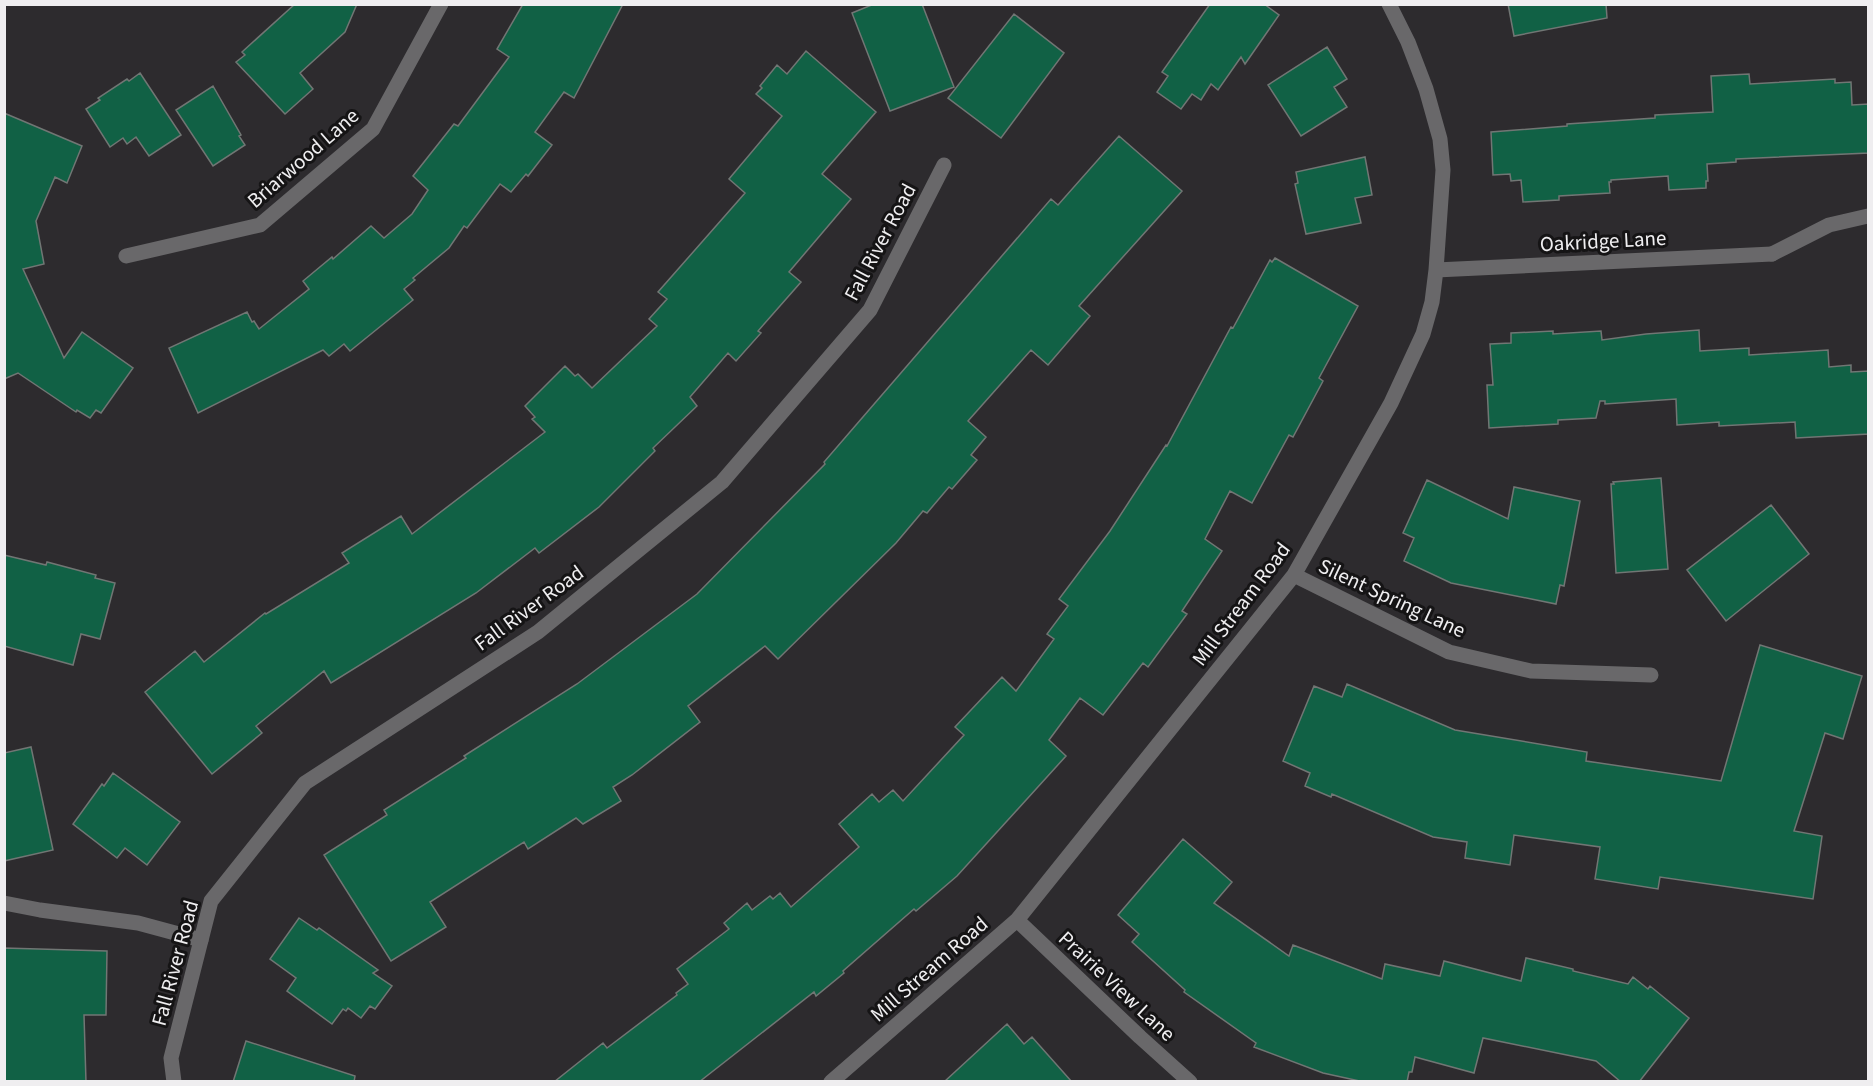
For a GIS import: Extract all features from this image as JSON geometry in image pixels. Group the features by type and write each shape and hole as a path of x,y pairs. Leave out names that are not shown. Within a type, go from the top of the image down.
{"street":[{"name":"Briarwood Lane","path":"126,256 260,225 373,129 441,4"},
{"name":"Mill Stream Road","path":"831,1082 1017,920 1294,575 1391,403 1423,334 1432,302 1443,170 1440,139 1426,89 1412,51 1389,4"},
{"name":"Fall River Road","path":"174,1082 171,1058 211,902 305,783 538,632 722,482 870,310 944,165"},
{"name":"Oakridge Lane","path":"1436,270 1772,254 1829,225 1869,216"},
{"name":"Silent Spring Lane","path":"1294,575 1449,652 1531,671 1651,675"},
{"path":"4,903 138,923 201,940"},
{"name":"Prairie View Lane","path":"1017,920 1190,1082"}],"building":[{"path":"295,4 357,4 345,32 300,73 313,89 285,114 236,62 245,55 242,52"},
{"path":"523,4 623,4 574,98 564,92 535,132 552,145 528,176 526,174 511,192 500,184 467,228 464,226 449,248 413,278 415,280 404,289 413,300 350,351 344,344 329,356 323,350 198,413 169,348 247,312 259,329 309,289 303,281 371,226 384,238 412,214 428,190 413,176 454,124 458,126 509,57 497,49"},
{"path":"874,4 922,4 954,87 890,111 852,13"},
{"path":"1210,4 1264,4 1279,15 1245,64 1241,57 1218,90 1211,84 1201,100 1192,94 1181,109 1157,92 1168,76 1162,72"},
{"path":"1508,4 1606,4 1607,18 1514,36"},
{"path":"1014,14 1064,53 1001,138 948,98"},
{"path":"1327,47 1347,79 1334,87 1347,107 1301,136 1268,85"},
{"path":"806,51 876,112 822,174 851,199 789,272 801,282 758,331 761,333 736,361 728,353 690,397 697,406 653,448 655,451 599,507 539,553 535,548 476,593 331,683 324,671 256,726 262,733 212,774 145,692 195,651 204,662 265,613 349,563 342,553 401,516 412,534 545,432 532,419 535,417 525,406 565,366 575,376 578,374 592,388 657,326 649,319 667,299 658,292 745,193 729,179 782,116 756,94 762,88 760,86 777,65 787,74"},
{"path":"140,73 181,135 149,156 136,137 127,144 123,138 110,147 86,109 100,100 98,98"},
{"path":"1749,74 1750,84 1835,79 1835,83 1851,82 1852,105 1869,104 1869,153 1736,159 1736,162 1707,164 1706,188 1669,190 1668,176 1611,180 1609,182 1610,193 1559,196 1559,200 1523,202 1521,180 1511,181 1510,174 1493,175 1491,132 1655,118 1655,115 1713,112 1711,76"},
{"path":"213,86 245,145 213,166 176,110"},
{"path":"4,113 82,146 67,183 55,177 36,221 44,264 23,269 64,358 82,332 133,368 101,413 96,410 90,418 77,410 76,412 18,373 4,379"},
{"path":"1119,136 1182,191 1079,306 1090,316 1048,365 1031,350 968,421 986,437 971,455 977,460 952,489 949,487 927,513 923,511 896,543 778,659 765,646 688,706 700,722 613,787 621,801 583,824 576,818 528,849 524,842 430,902 446,927 391,961 324,855 387,815 384,810 577,684 697,594 825,464 824,462 1051,199 1058,205"},
{"path":"1365,157 1372,195 1355,198 1361,223 1306,234 1295,184 1298,183 1296,172"},
{"path":"1275,258 1358,306 1319,378 1323,381 1293,437 1289,435 1252,503 1230,491 1205,539 1222,551 1182,611 1187,614 1148,667 1143,663 1103,715 1080,698 1049,740 1066,756 957,876 916,911 914,909 816,996 814,992 699,1082 554,1082 603,1043 607,1048 677,995 676,993 688,984 677,969 729,929 724,923 747,903 752,910 770,896 773,899 780,893 791,907 859,847 839,824 872,794 879,802 893,790 903,801 964,735 955,727 1002,677 1016,691 1054,639 1047,634 1068,606 1059,599 1110,531 1167,446 1231,327 1233,328 1270,260 1272,262"},
{"path":"1699,330 1700,351 1749,348 1749,355 1828,350 1829,367 1851,365 1851,372 1869,371 1869,434 1796,438 1795,422 1719,426 1719,422 1677,425 1676,399 1605,404 1605,401 1600,401 1596,418 1558,420 1558,424 1489,428 1487,385 1493,385 1490,344 1511,343 1511,333 1553,331 1553,334 1601,331 1602,340"},
{"path":"1661,478 1668,569 1616,573 1611,484"},
{"path":"1427,480 1508,519 1514,487 1580,501 1564,586 1560,585 1556,604 1451,583 1404,561 1414,538 1403,533"},
{"path":"1771,505 1809,554 1726,621 1687,570"},
{"path":"4,555 46,565 47,562 96,575 95,578 115,583 100,639 81,634 73,665 4,646"},
{"path":"1760,645 1862,676 1843,739 1825,733 1794,831 1822,836 1813,899 1660,877 1658,889 1595,879 1600,847 1514,835 1510,865 1465,858 1467,842 1433,837 1332,794 1331,797 1305,786 1310,773 1283,761 1314,686 1342,697 1347,684 1455,730 1587,752 1586,761 1721,781"},
{"path":"31,747 53,850 4,861 4,753"},
{"path":"113,773 180,822 147,865 125,848 117,858 73,824 102,784 104,786"},
{"path":"1183,839 1232,882 1214,903 1289,956 1293,945 1382,979 1385,964 1440,976 1444,961 1521,981 1526,958 1628,984 1633,977 1648,989 1650,986 1689,1018 1639,1082 1621,1082 1596,1061 1483,1038 1474,1073 1415,1057 1407,1082 1364,1082 1323,1073 1254,1047 1256,1043 1184,992 1185,990 1132,942 1139,934 1118,915"},
{"path":"299,918 317,930 319,928 378,970 373,973 392,986 375,1009 370,1006 361,1018 348,1008 346,1011 343,1009 332,1024 287,991 296,978 270,959"},
{"path":"4,948 107,951 106,1015 84,1015 86,1082 4,1082"},
{"path":"1007,1024 1024,1044 1032,1037 1072,1082 944,1082"},
{"path":"246,1041 355,1076 354,1082 233,1082"}]}
